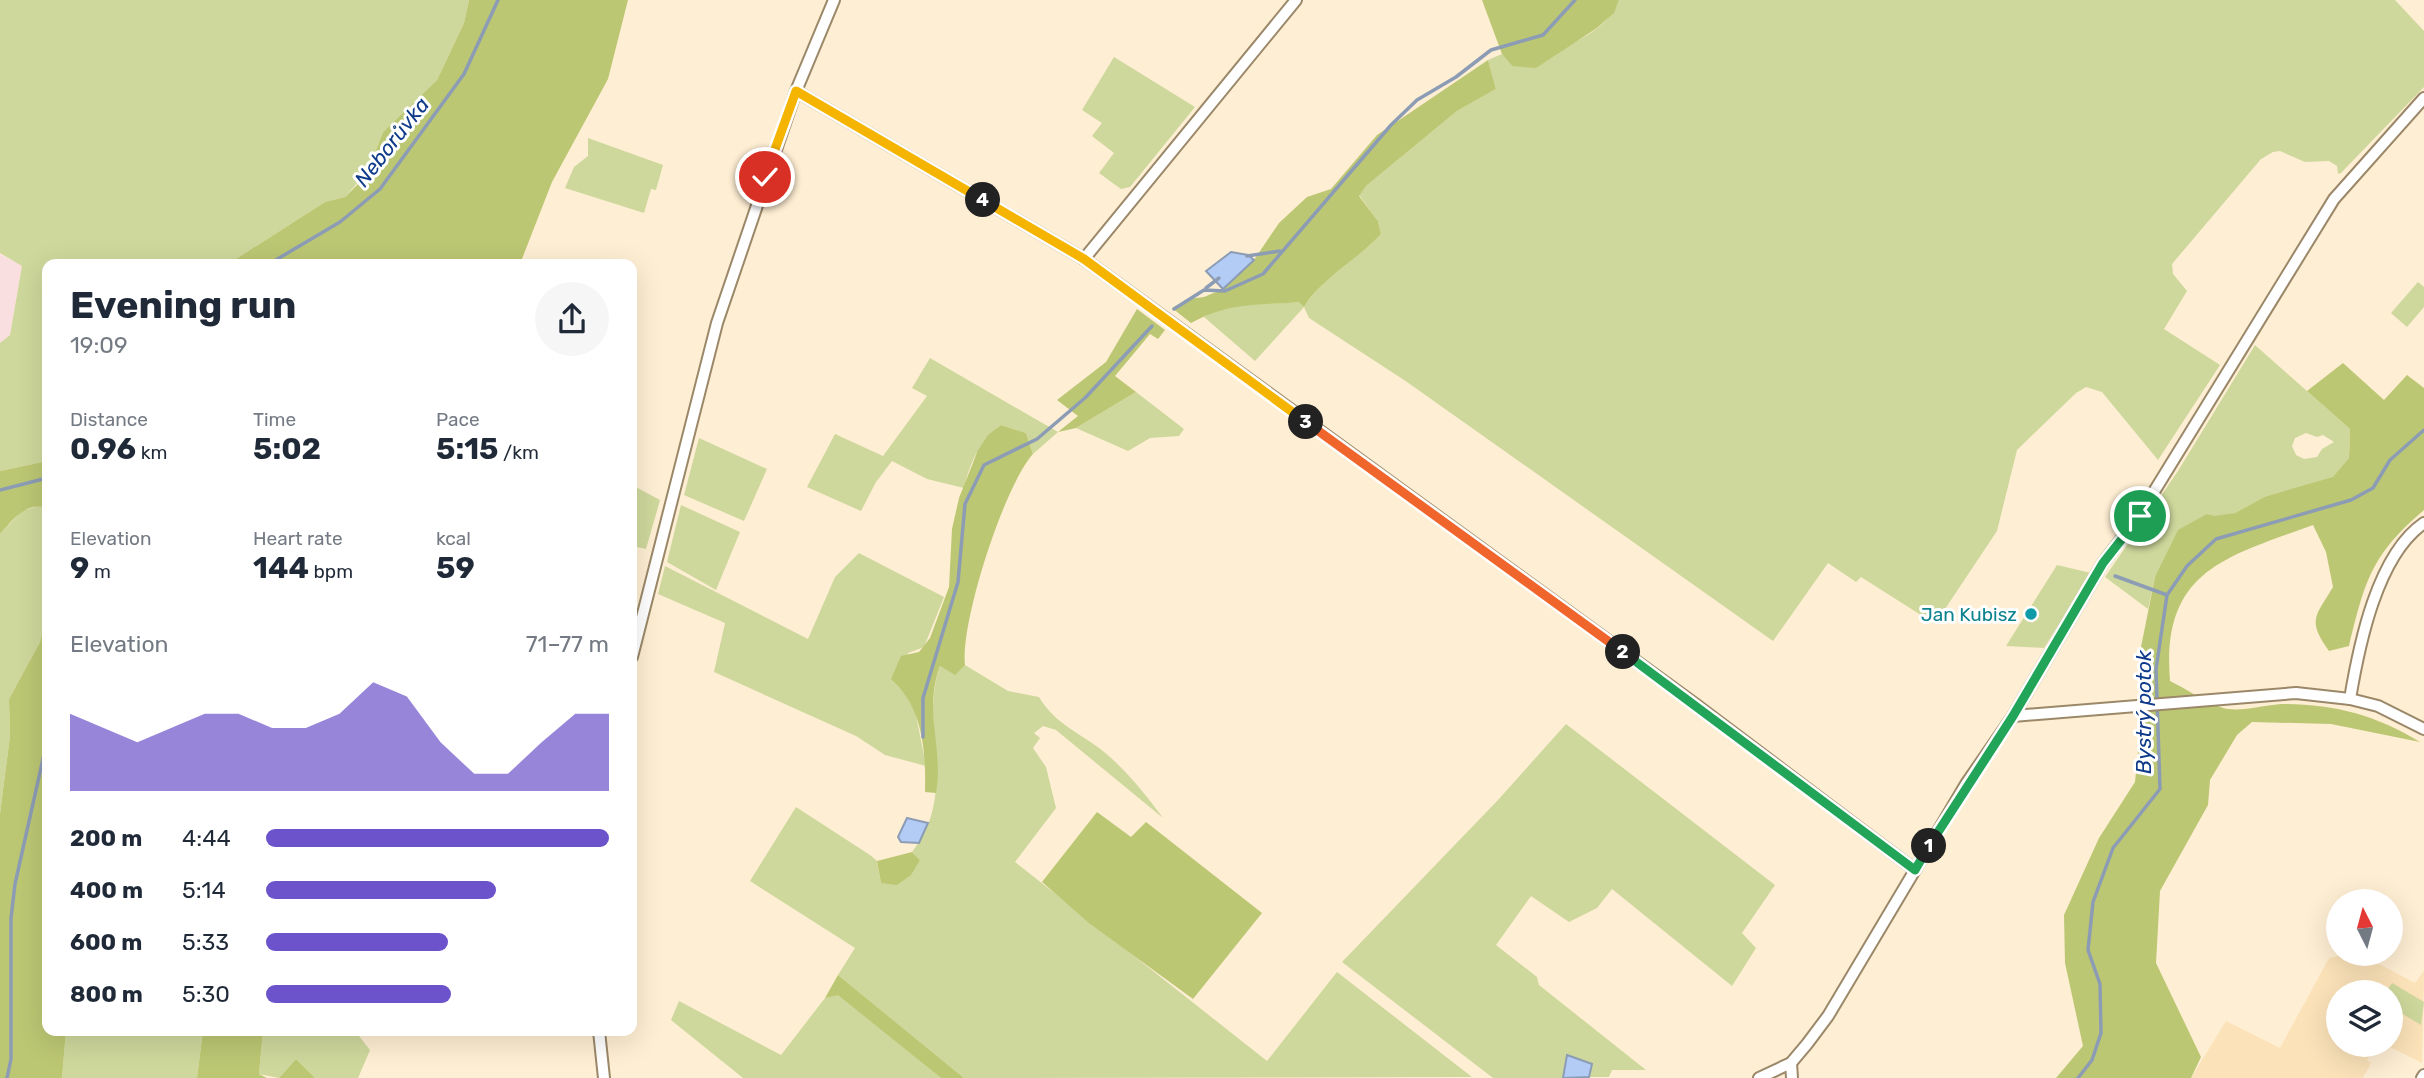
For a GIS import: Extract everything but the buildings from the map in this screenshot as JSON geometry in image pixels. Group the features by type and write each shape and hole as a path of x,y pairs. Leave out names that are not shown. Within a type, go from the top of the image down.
{"street":[{"path":"637,636 670,497 717,323 796,91 834,0"},
{"path":"1084,259 1296,0"},
{"path":"796,91 1084,259 1695,704 1915,870"},
{"path":"1759,1078 1791,1063 1828,1016 1966,784 2013,716 2103,563 2140,516 2334,199 2424,98"},
{"path":"2350,699 2381,582 2394,554 2424,523"},
{"path":"2013,716 2296,693 2350,699 2378,706 2424,729"},
{"path":"600,1036 604,1078"},
{"path":"1791,1063 1792,1078"}],"shaded area":[{"path":"0,254 22,265 10,335 0,343"},
{"path":"2326,964 2326,966 2383,966 2415,983 2424,971 2422,1063 2403,1054 2403,980 2326,980 2326,1057 2369,1057 2367,1060 2371,1063 2363,1078 2191,1078 2226,1021 2280,1048"}],"green space":[{"path":"0,0 469,0 464,23 437,80 383,132 368,171 345,197 325,202 236,259 42,259 42,462 0,471 0,343 10,335 22,266 0,253"},
{"path":"469,0 628,0 608,79 552,182 522,259 236,259 325,202 345,197 358,184 368,171 383,132 437,80 464,23"},
{"path":"1482,0 1619,0 1614,13 1597,28 1536,68 1512,66 1502,54"},
{"path":"1619,0 2395,0 2424,31 2424,87 2341,173 2338,174 2337,166 2329,161 2305,162 2280,151 2273,152 2261,159 2172,264 2173,274 2187,291 2164,329 2220,365 2158,460 2102,392 2086,387 2076,393 2017,450 1997,531 1935,624 1861,577 1856,582 1828,563 1773,641 1407,382 1309,318 1304,307 1320,287 1381,234 1378,221 1359,195 1366,186 1457,111 1496,89 1488,60 1502,54 1512,66 1574,42 1601,25"},
{"path":"1114,57 1195,107 1130,187 1121,189 1099,173 1114,153 1092,136 1102,123 1082,110"},
{"path":"1488,60 1496,89 1457,111 1366,186 1359,196 1378,221 1381,234 1320,287 1304,307 1299,302 1244,306 1219,311 1191,323 1172,308 1188,299 1204,297 1223,289 1254,260 1279,223 1307,197 1331,189 1377,135"},
{"path":"588,138 663,165 656,190 651,189 644,213 565,188 574,167 588,156"},
{"path":"2418,282 2424,287 2424,307 2407,327 2391,313"},
{"path":"1300,302 1304,307 1255,361 1204,317 1227,308 1251,304"},
{"path":"1137,309 1165,330 1158,339 1150,334 1115,376 1136,392 1076,428 1058,432 1078,416 1057,400 1106,362"},
{"path":"2255,345 2350,429 2349,458 2333,478 2264,497 2235,513 2214,517 2207,514 2155,577 2148,609 2105,577 2178,471","holes":["2306,433 2317,437 2323,435 2334,442 2322,449 2317,457 2304,459 2296,455 2292,446 2295,438"]},
{"path":"930,358 1058,432 1033,454 1026,433 1001,425 987,438 977,453 964,488 927,479 892,461 876,482 861,511 807,487 835,434 883,456 927,396 912,388"},
{"path":"2343,363 2384,400 2407,375 2424,388 2424,510 2406,526 2381,556 2366,586 2349,646 2329,651 2318,632 2318,612 2333,587 2326,552 2313,525 2227,559 2206,573 2188,591 2176,614 2170,644 2170,681 2222,708 2241,709 2282,704 2337,709 2371,718 2420,742 2331,724 2252,722 2237,735 2210,780 2208,805 2160,891 2156,963 2201,1057 2191,1078 2056,1078 2083,1046 2065,963 2064,915 2099,838 2135,782 2141,722 2138,662 2155,577 2178,530 2207,514 2214,516 2235,513 2264,497 2333,477 2349,458 2350,429 2307,391"},
{"path":"1136,392 1184,429 1179,436 1150,438 1128,451 1076,428"},
{"path":"1001,425 1026,433 1033,454 1009,495 986,556 969,619 965,665 955,675 940,666 933,699 938,777 936,793 925,792 925,761 916,716 902,690 891,679 901,656 919,652 930,638 949,587 952,529 959,498 978,450 988,435"},
{"path":"699,438 767,469 744,521 684,495"},
{"path":"42,462 42,507 26,509 0,534 0,471"},
{"path":"637,488 660,500 646,549 637,547"},
{"path":"681,505 740,532 716,590 667,562"},
{"path":"42,506 42,634 9,699 10,736 0,814 0,534 22,511"},
{"path":"859,553 944,597 924,647 908,653 904,690 915,710 926,766 885,755 856,736 714,672 725,623 658,594 665,566 808,639 835,577"},
{"path":"2057,565 2091,573 2044,648 2006,646"},
{"path":"42,634 42,1036 66,1036 62,1078 0,1078 0,814 10,736 9,699"},
{"path":"965,665 1008,691 1039,697 1056,718 1121,768 1163,818 1056,730 1043,726 1034,733 1040,738 1033,748 1046,767 1056,808 1015,862 1267,1061 1337,972 1472,1077 964,1078 838,975 855,948 750,881 796,807 877,861 881,883 920,860 912,852 926,829 934,806 936,783 934,690 940,666 955,674"},
{"path":"1566,724 1775,885 1742,933 1756,948 1732,986 1612,889 1597,908 1569,922 1531,896 1496,945 1537,977 1539,985 1646,1070 1612,1070 1609,1077 1589,1077 1592,1064 1568,1055 1563,1078 1493,1078 1342,962 1498,800"},
{"path":"1097,812 1131,837 1146,822 1262,913 1193,999 1089,923 1042,882"},
{"path":"912,852 920,860 911,875 897,885 881,883 877,861"},
{"path":"838,975 964,1078 941,1078 838,995 825,998"},
{"path":"2403,990 2424,1002 2421,1025 2403,1014"},
{"path":"838,994 941,1078 743,1078 671,1020 679,1001 781,1055 825,998"},
{"path":"66,1036 202,1036 197,1078 62,1078"},
{"path":"202,1036 263,1036 259,1074 267,1078 197,1078"},
{"path":"263,1036 359,1036 370,1050 358,1078 315,1078 296,1059 279,1078 259,1074"},
{"path":"296,1059 315,1078 279,1078"}],"water":[{"path":"1231,252 1248,255 1254,260 1223,289 1206,271"},
{"path":"907,818 928,823 919,843 901,842 898,837"},
{"path":"1567,1055 1592,1064 1589,1077 1563,1078"}],"waterway":[{"name":"Neborůvka","path":"277,259 340,222 380,189 464,74 498,0"},
{"path":"1174,309 1204,290 1225,291 1263,274 1391,125 1417,100 1456,77 1491,50 1543,35 1575,0"},
{"path":"1247,256 1280,251"},
{"path":"1206,288 1219,278"},
{"path":"923,737 923,698 958,582 965,504 984,465 1037,439 1085,398 1152,326"},
{"name":"Bystrý potok","path":"2078,1078 2092,1060 2101,1033 2100,984 2088,950 2093,902 2113,848 2160,789 2156,669 2167,595 2187,566 2216,539 2351,500 2373,488 2390,460 2424,430"},
{"path":"0,490 42,479"},
{"path":"2115,576 2167,595"},
{"name":"Neborůvka","path":"7,1078 11,1059 11,918 15,884 42,763"}],"place":[{"name":"Jan Kubisz","path":"2031,614"}],"route":[{"path":"765,177 796,91 1084,259 1695,704 1915,870 1966,784 2013,716 2103,563 2140,516"}]}
